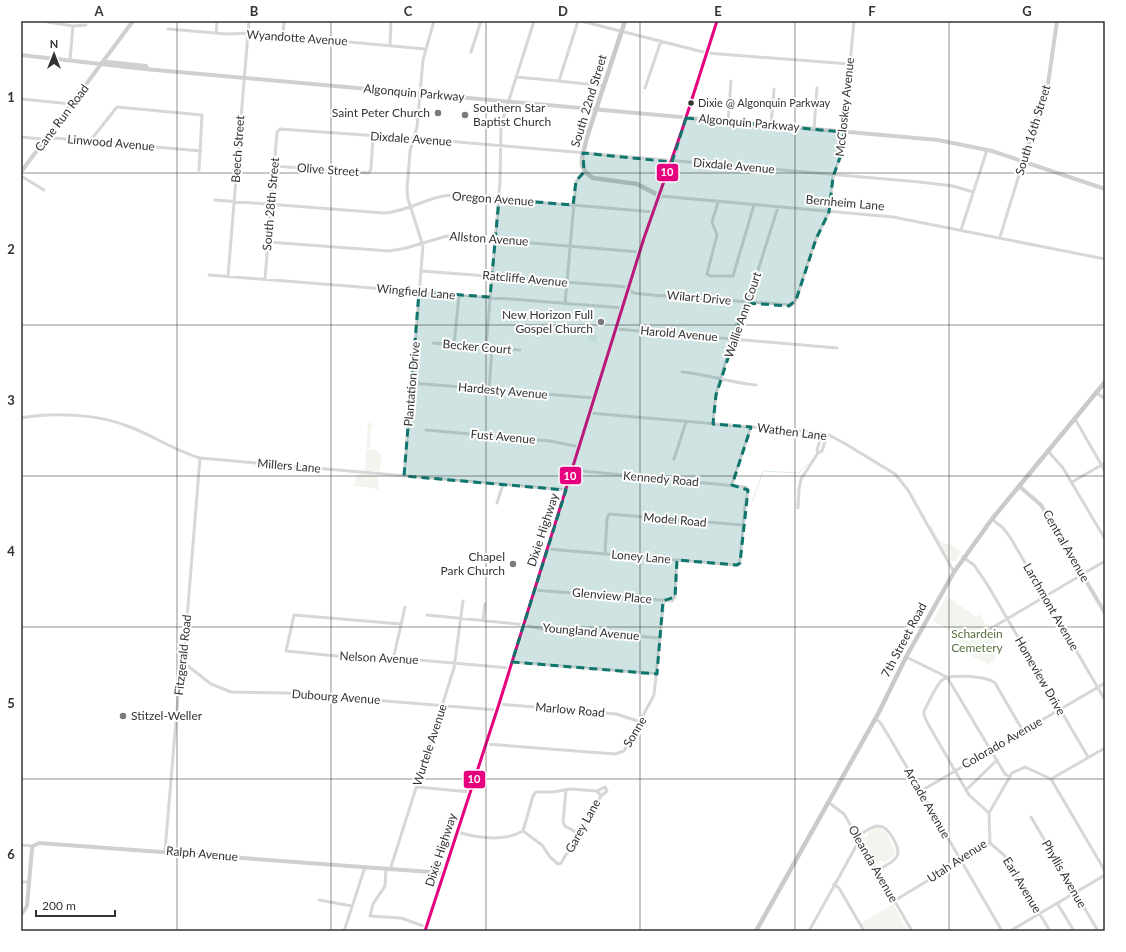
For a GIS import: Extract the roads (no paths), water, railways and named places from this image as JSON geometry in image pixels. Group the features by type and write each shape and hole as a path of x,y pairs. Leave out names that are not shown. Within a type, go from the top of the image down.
{"main road":[{"name":"Cane Run Road","path":"21,172 134,21"},
{"name":"South 22nd Street","path":"585,172 582,161 583,153 624,21"},
{"name":"Dixie Highway","path":"426,929 580,448 594,398 640,252 672,162 717,21"},
{"name":"South 16th Street","path":"1023,162 1048,84 1057,21"},
{"name":"Algonquin Parkway","path":"21,55 104,63 108,66 147,68 938,140 987,150 1105,188"},
{"name":"Bernheim Lane","path":"585,172 596,179 640,185 660,196"},
{"name":"7th Street Road","path":"756,931 875,718 906,657 963,557 992,519 1105,382"},
{"name":"Central Avenue","path":"1020,486 1041,504 1105,613"},
{"name":"Ralph Avenue","path":"33,846 43,842 388,870 444,873"},
{"path":"21,915 27,908 33,846"}],"street":[{"path":"216,33 217,21"},
{"name":"Beech Street","path":"228,276 249,21"},
{"path":"283,35 284,21"},
{"path":"390,45 391,21"},
{"name":"Plantation Drive","path":"404,476 422,243 407,190 410,151 417,127 425,49 434,21"},
{"path":"471,52 481,21"},
{"path":"486,347 499,199 501,125 534,21"},
{"path":"560,81 579,21 707,52 850,64"},
{"name":"McCloskey Avenue","path":"793,304 796,300 816,239 829,212 834,175 842,152 854,21"},
{"path":"48,22 74,26 86,25"},
{"path":"70,60 74,26"},
{"name":"Wyandotte Avenue","path":"168,29 216,33 283,35 425,49"},
{"path":"646,88 661,41"},
{"path":"516,77 604,86"},
{"path":"728,122 731,81"},
{"path":"814,129 817,88"},
{"path":"771,125 774,89"},
{"path":"21,98 72,104"},
{"path":"90,141 117,107 202,115 199,170"},
{"name":"Dixdale Avenue","path":"278,130 414,139 934,183 973,192"},
{"name":"South 28th Street","path":"265,279 278,130"},
{"name":"Olive Street","path":"274,166 369,173 371,169 373,136"},
{"name":"Linwood Avenue","path":"21,137 90,141 201,151"},
{"path":"962,230 987,150"},
{"name":"South 16th Street","path":"1000,237 1023,162"},
{"path":"565,304 576,181 585,172"},
{"path":"21,176 44,190"},
{"name":"Oregon Avenue","path":"215,200 384,213 411,207 448,195 654,212"},
{"name":"Bernheim Lane","path":"660,196 893,217 1105,259"},
{"path":"718,202 712,222 717,235 707,274 710,276 732,276 754,205"},
{"name":"Wallie Ann Court","path":"713,424 714,402 720,379 737,323 746,303 778,207"},
{"name":"Allston Avenue","path":"268,242 389,251 406,248 446,236 640,252"},
{"name":"Ratcliffe Avenue","path":"421,271 625,287 628,290"},
{"name":"Wingfield Lane","path":"209,275 623,308"},
{"name":"Wilart Drive","path":"628,290 634,293 652,295 746,303 785,306 793,304"},
{"path":"454,345 459,295"},
{"name":"Harold Avenue","path":"616,328 837,348"},
{"name":"Becker Court","path":"433,343 520,350"},
{"path":"489,390 492,348"},
{"path":"682,372 701,374 734,383 756,386"},
{"name":"Hardesty Avenue","path":"412,383 594,398"},
{"path":"1096,392 1105,399"},
{"name":"Wathen Lane","path":"590,413 825,434 844,443 899,479 908,490 954,572"},
{"name":"Millers Lane","path":"21,418 51,414 111,421 139,430 180,452 200,458 566,490"},
{"path":"1075,419 1103,464 1105,471"},
{"path":"674,459 686,422"},
{"path":"732,485 751,427"},
{"name":"Fust Avenue","path":"426,430 550,441 580,448"},
{"path":"798,508 801,479 818,453 817,450 820,440 824,438 825,434"},
{"path":"1048,451 1060,462 1105,539"},
{"name":"Fitzgerald Road","path":"166,851 178,697 184,663 200,458"},
{"path":"1072,482 1103,464"},
{"name":"Kennedy Road","path":"572,470 744,486 748,489"},
{"path":"498,503 503,484"},
{"name":"Loney Lane","path":"548,549 738,565 740,563 748,489"},
{"name":"Model Road","path":"605,554 608,515 743,525"},
{"name":"Larchmont Avenue","path":"992,519 1007,533 1105,700"},
{"name":"Homeview Drive","path":"963,557 976,567 1088,757"},
{"name":"Loney Lane","path":"676,585 677,560"},
{"path":"990,629 1008,620 1045,596 1105,561"},
{"name":"Glenview Place","path":"534,590 673,600 676,585"},
{"name":"Sonne","path":"486,744 619,754 624,751 653,700 664,600"},
{"name":"Wurtele Avenue","path":"426,929 401,918 370,916 373,904 385,886 388,870 456,663 463,601"},
{"path":"483,621 485,604"},
{"path":"393,660 405,607"},
{"name":"Nelson Avenue","path":"401,624 294,615 287,645 287,652 393,660 407,659 510,668"},
{"name":"Youngland Avenue","path":"428,615 660,638"},
{"path":"906,657 947,677 988,679 993,681 1023,731"},
{"path":"512,662 657,674"},
{"name":"Dubourg Avenue","path":"184,663 211,684 227,691 286,693 497,710"},
{"path":"947,677 996,760 1005,774 1010,777"},
{"path":"947,677 941,680 938,684 924,715 969,795 989,813 1010,777 1014,772 1023,767 1051,779 1105,871"},
{"name":"Colorado Avenue","path":"921,791 1105,683"},
{"name":"Marlow Road","path":"499,704 616,714 631,717 641,722"},
{"name":"Arcade Avenue","path":"875,718 880,722 1002,931"},
{"path":"1051,779 1105,748"},
{"path":"966,790 996,760"},
{"path":"416,787 470,792"},
{"path":"597,791 605,787 607,791 601,796"},
{"path":"566,790 562,822 565,826 579,834"},
{"name":"Garey Lane","path":"566,790 597,791 601,796 563,861 558,864 550,857 542,844 523,831 535,793 566,790"},
{"name":"Oleanda Avenue","path":"828,802 844,814 912,931"},
{"name":"Utah Avenue","path":"894,901 990,843 989,813"},
{"name":"Phyllis Avenue","path":"1031,818 1098,931"},
{"path":"809,931 858,839 875,826 880,826 886,829 897,846 898,853 896,858 877,871"},
{"path":"457,832 472,836 493,837 513,835 523,831"},
{"name":"Earl Avenue","path":"990,843 1005,856 1050,931"},
{"path":"21,845 33,846"},
{"path":"344,931 365,867"},
{"path":"1010,931 1105,875"},
{"path":"21,882 29,882"},
{"path":"834,884 864,931"},
{"path":"319,900 352,906"},
{"path":"1057,903 1074,931"}],"waterway":[{"path":"809,435 818,436 821,439"},
{"path":"752,502 763,471 799,473 807,464"}],"place":[{"name":"Dixie @ Algonquin Parkway","path":"691,103"},
{"name":"Saint Peter Church","path":"438,113"},
{"name":"Southern Star Baptist Church","path":"465,115"},
{"name":"New Horizon Full Gospel Church","path":"601,322"},
{"name":"Chapel Park Church","path":"513,564"},
{"name":"Stitzel-Weller","path":"123,716"}],"park label":[{"name":"Schardein Cemetery","path":"977,641"}]}
